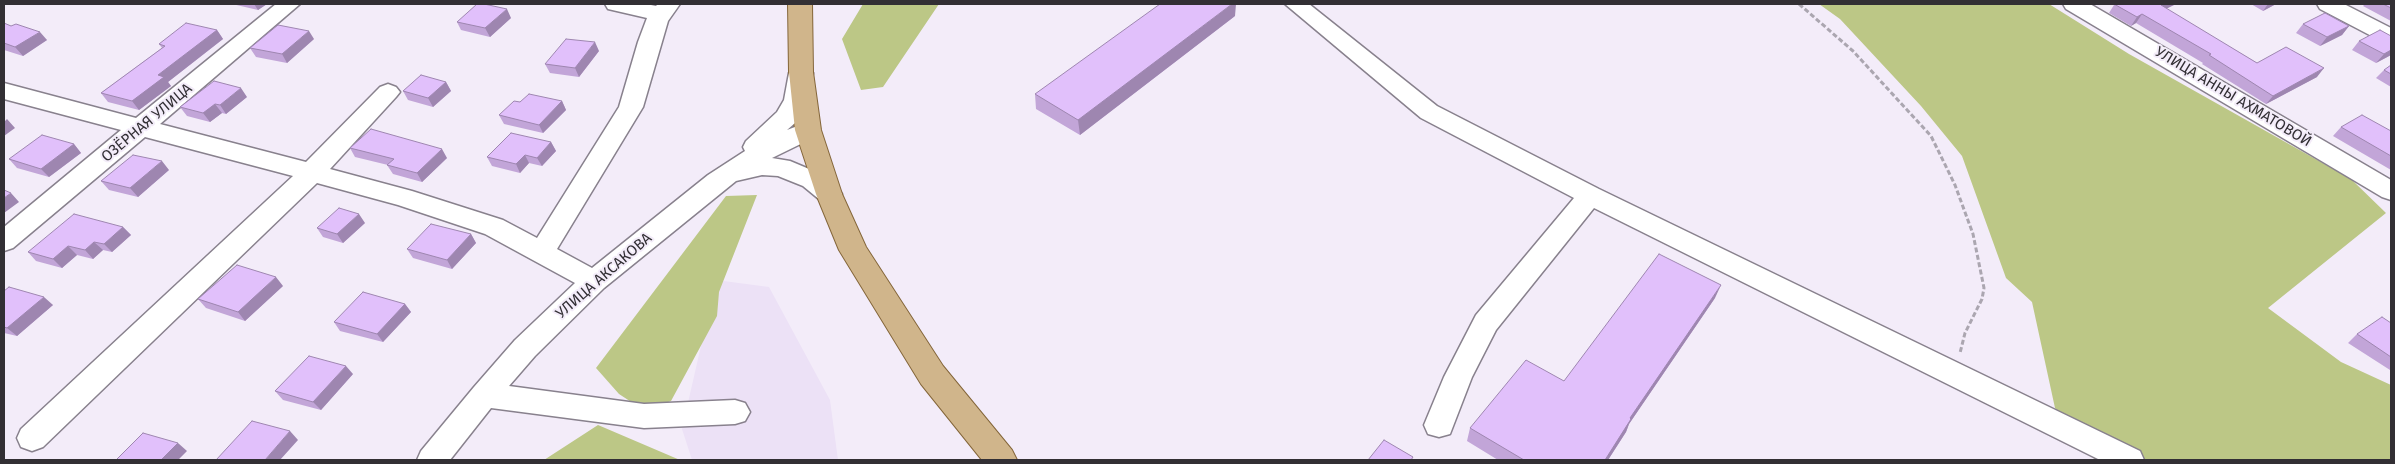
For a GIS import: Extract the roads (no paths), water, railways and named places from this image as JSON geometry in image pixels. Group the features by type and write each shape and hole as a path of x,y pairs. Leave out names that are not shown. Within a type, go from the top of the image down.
{"main road":[{"path":"800,4 798,18 808,130 829,194 853,250 932,376 1001,460"}],"street":[{"name":"ОЗЁРНАЯ УЛИЦА","path":"4,241 289,4"},
{"path":"542,252 631,107 649,42 666,9 616,4"},
{"path":"1296,4 1428,112 1590,196 2129,460"},
{"name":"УЛИЦА АННЫ АХМАТОВОЙ","path":"2074,4 2391,191"},
{"path":"2328,4 2391,37"},
{"path":"717,181 786,117 796,100 802,72"},
{"path":"4,91 403,197 494,227 594,282"},
{"path":"32,438 311,173 388,92"},
{"name":"УЛИЦА АКСАКОВА","path":"432,460 484,394 525,348 594,282 717,181 759,154 808,130"},
{"path":"717,181 762,166 781,167 812,180 829,194"},
{"path":"1439,425 1458,377 1486,324 1590,196"},
{"path":"484,394 644,416 735,412"}]}
